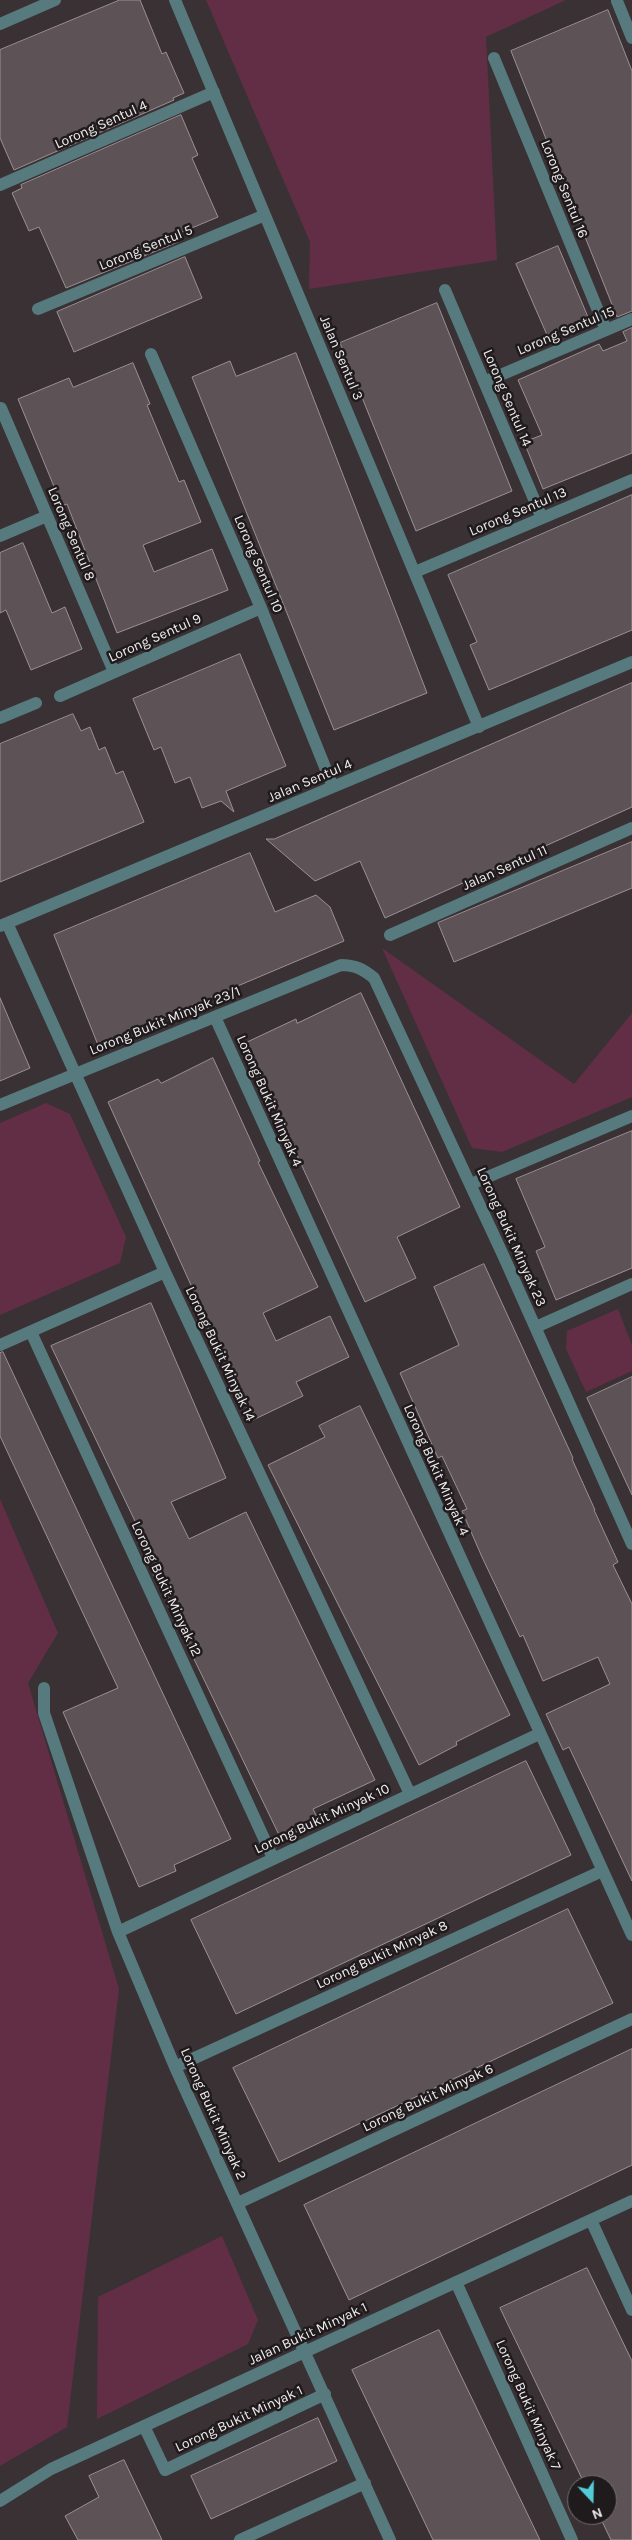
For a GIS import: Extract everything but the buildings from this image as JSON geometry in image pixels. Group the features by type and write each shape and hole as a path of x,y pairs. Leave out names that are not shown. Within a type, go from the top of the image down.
{"street":[{"path":"0,24 55,0"},
{"name":"Jalan Sentul 3","path":"175,0 479,727"},
{"path":"617,2 632,38"},
{"name":"Lorong Sentul 16","path":"494,58 606,330"},
{"name":"Lorong Sentul 4","path":"0,185 214,92"},
{"name":"Lorong Sentul 5","path":"38,309 265,215"},
{"name":"Lorong Sentul 14","path":"445,290 542,518"},
{"name":"Lorong Sentul 15","path":"484,382 632,320"},
{"name":"Lorong Sentul 10","path":"151,354 261,608 333,787"},
{"name":"Lorong Sentul 8","path":"1,408 114,672"},
{"name":"Lorong Sentul 13","path":"415,572 632,480"},
{"path":"0,536 47,516"},
{"name":"Lorong Sentul 9","path":"60,696 261,608"},
{"name":"Jalan Sentul 4","path":"4,924 632,662"},
{"path":"0,718 36,703"},
{"name":"Jalan Sentul 11","path":"390,935 632,828"},
{"name":"Lorong Bukit Minyak 14","path":"4,924 75,1074 164,1272 410,1794"},
{"name":"Lorong Bukit Minyak 23/1","path":"0,1105 341,964"},
{"name":"Lorong Bukit Minyak 23","path":"341,964 352,965 364,970 374,978 471,1184 632,1544"},
{"name":"Lorong Bukit Minyak 4","path":"215,1017 539,1734 632,1934"},
{"path":"471,1184 632,1116"},
{"path":"0,1345 164,1272"},
{"path":"536,1327 632,1284"},
{"name":"Lorong Bukit Minyak 12","path":"30,1332 274,1858"},
{"name":"Lorong Bukit Minyak 2","path":"44,1688 44,1713 118,1932 175,2067 306,2351 390,2540"},
{"name":"Lorong Bukit Minyak 10","path":"118,1932 539,1734"},
{"name":"Lorong Bukit Minyak 8","path":"175,2067 602,1870"},
{"name":"Lorong Bukit Minyak 6","path":"238,2204 632,2019"},
{"name":"Jalan Bukit Minyak 1","path":"0,2501 51,2469 632,2201"},
{"path":"590,2220 632,2310"},
{"name":"Lorong Bukit Minyak 7","path":"456,2282 572,2540"},
{"name":"Lorong Bukit Minyak 1","path":"144,2426 165,2470 325,2394"},
{"path":"240,2540 364,2483"}],"shaded area":[{"path":"206,0 566,0 486,37 497,260 309,289 310,242"},
{"path":"382,948 574,1084 632,1013 632,1097 502,1152 472,1148"},
{"path":"46,1103 70,1114 126,1237 120,1263 0,1315 0,1123"},
{"path":"618,1309 632,1345 632,1371 586,1392 566,1349 567,1331"},
{"path":"0,1499 58,1633 28,1683 119,1989 67,2427 0,2466"},
{"path":"222,2236 258,2320 248,2344 97,2419 98,2297"}]}
